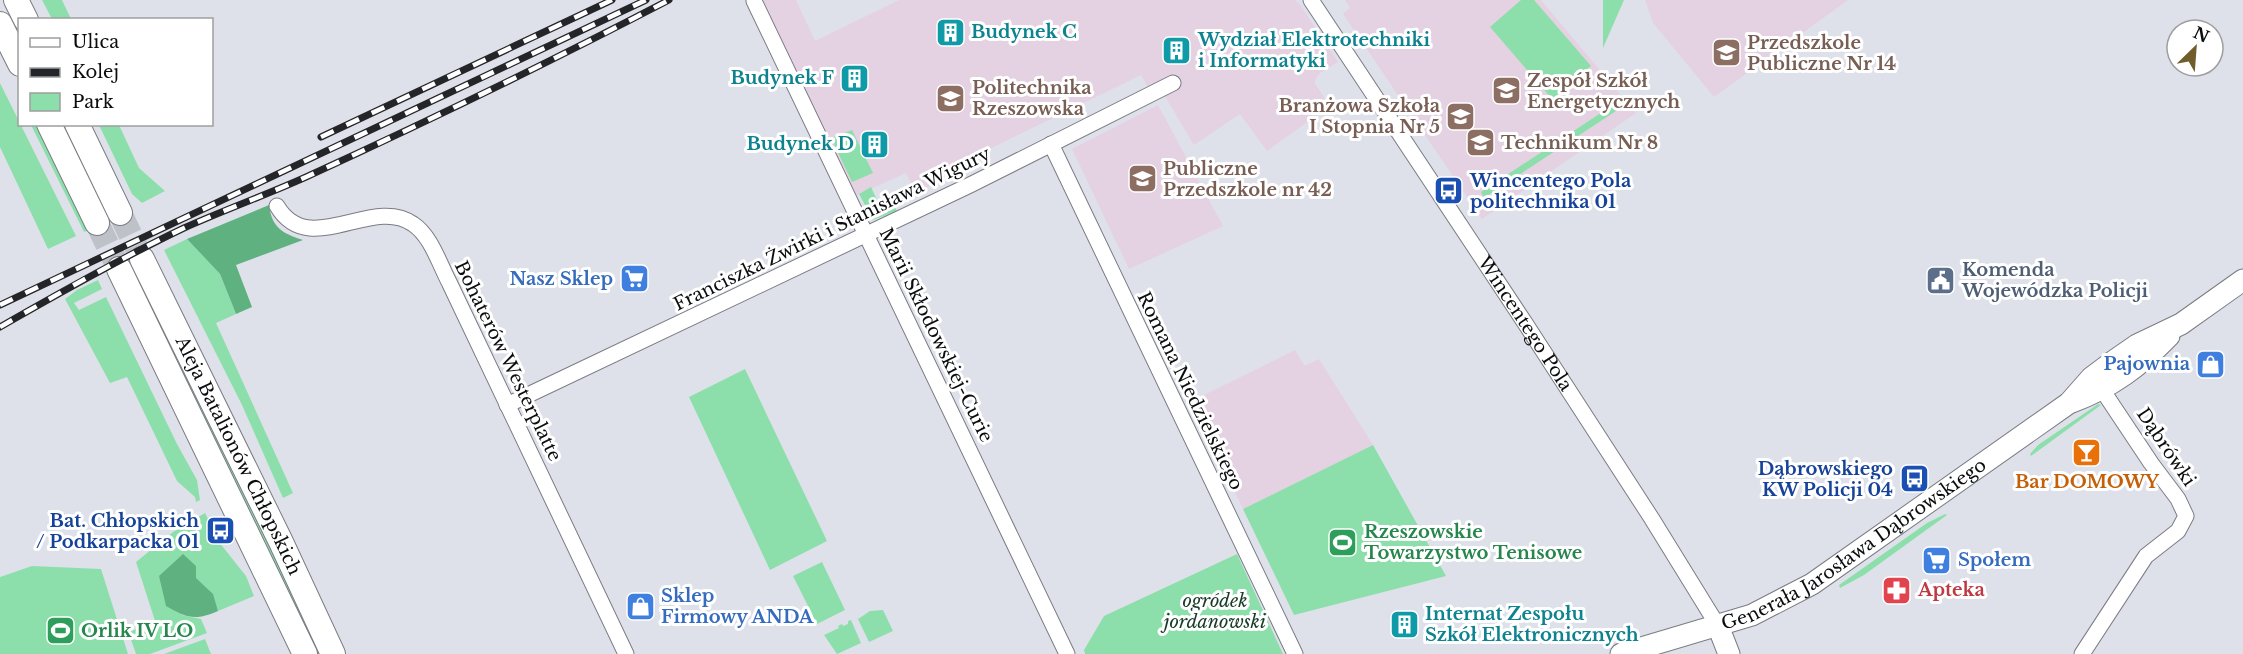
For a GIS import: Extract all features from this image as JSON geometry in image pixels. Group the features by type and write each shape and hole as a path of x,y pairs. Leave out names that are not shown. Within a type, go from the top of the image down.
{"main road":[{"path":"16,0 25,18"},
{"path":"0,24 18,60"},
{"path":"50,126 97,224"},
{"path":"78,126 120,213"},
{"name":"Aleja Batalionów Chłopskich","path":"142,259 281,542 333,654"},
{"name":"Aleja Batalionów Chłopskich","path":"119,269 250,535 305,654"},
{"name":"Generała Jarosława Dąbrowskiego","path":"1622,654 1752,615 1812,584 2098,383 2147,358 2181,324 2243,280"},
{"name":"Wincentego Pola","path":"1718,626 1729,654"}],"street":[{"name":"Wincentego Pola","path":"1311,0 1532,333 1718,626"},
{"name":"Marii Skłodowskiej-Curie","path":"754,1 1067,654"},
{"name":"Franciszka Żwirki i Stanisława Wigury","path":"507,405 866,235 1173,83"},
{"name":"Romana Niedzielskiego","path":"1051,144 1295,654"},
{"name":"Bohaterów Westerplatte","path":"277,206 283,217 293,224 307,228 328,227 391,216 404,218 422,231 626,654"},
{"name":"Dąbrówki","path":"2082,654 2146,556 2178,531 2186,516 2178,499 2098,383"}],"shaded area":[{"name":"Politechnika Rzeszowska","path":"762,0 796,0 815,41 899,0 1295,0 1338,62 1320,73 1315,80 1315,84 1330,106 1267,151 1240,114 1194,145 1163,93 1154,98 1141,75 938,174 932,185 916,193 906,173 855,196"},
{"name":"Zespół Szkół Energetycznych","path":"1345,0 1541,0 1636,113 1482,219 1343,14 1350,8"},
{"name":"Przedszkole Publiczne Nr 14","path":"1645,0 1848,0 1714,97 1653,23"},
{"name":"Publiczne Przedszkole nr 42","path":"1158,105 1223,226 1129,269 1072,149"},
{"path":"1295,350 1305,366 1319,359 1373,445 1243,509 1192,401"}],"green space":[{"path":"42,0 62,0 71,18 51,18"},
{"path":"1521,0 1534,0 1591,66 1552,99 1490,27"},
{"path":"1603,0 1624,0 1603,48"},
{"path":"0,83 18,119 18,126 21,126 76,236 48,249 0,147"},
{"path":"1619,101 1622,107 1484,198 1481,192"},
{"path":"31,126 39,126 90,229 84,232"},
{"path":"99,126 119,126 139,168 165,191 142,203 132,194"},
{"path":"852,130 873,173 852,182 831,138"},
{"path":"871,187 882,211 894,206 897,211 873,220 859,194"},
{"path":"269,205 270,213 279,228 303,240 236,265 252,307 236,314 220,274 187,239"},
{"path":"187,239 220,274 236,314 216,323 293,493 283,498 242,405 164,250"},
{"path":"134,263 322,654 316,654 293,602 129,266"},
{"path":"98,280 102,289 74,303 79,310 106,297 177,444 197,480 200,500 196,502 195,497 177,481 127,377 110,383 65,299 77,290"},
{"path":"745,369 827,541 770,570 689,397"},
{"path":"2098,404 2101,405 2031,456 2030,454 2038,445"},
{"name":"Rzeszowskie Towarzystwo Tenisowe","path":"1373,445 1446,576 1294,615 1243,509"},
{"path":"205,513 219,542 246,576 254,596 218,611 206,587 194,579 168,569 159,577 182,615 201,619 207,633 150,654 136,654 128,631 136,629 138,635 157,627 136,562 173,532"},
{"path":"1947,515 1864,575 1840,588 1839,585 1927,523"},
{"path":"183,554 196,566 196,578 213,594 218,611 191,617 166,606 159,576"},
{"name":"ogródek jordanowski","path":"1237,554 1283,654 1085,654 1084,650 1104,616"},
{"path":"822,562 845,610 817,624 793,576"},
{"name":"Orlik IV LO","path":"32,566 101,569 128,654 0,654 0,577"},
{"path":"883,610 893,631 869,642 858,619 870,611"},
{"path":"851,620 861,643 837,654 824,635 839,628 838,626 842,624 843,626 848,624"},
{"path":"205,639 211,654 164,654"}],"tunnel":[{"path":"120,213 142,259"},
{"path":"97,223 119,269"}],"railway":[{"path":"321,137 612,0"},
{"path":"0,305 646,0"},
{"path":"0,327 161,239 306,177 534,68 669,0"}],"place":[{"name":"Budynek C","path":"950,32"},
{"name":"Wydział Elektrotechniki i Informatyki","path":"1177,50"},
{"name":"Przedszkole Publiczne Nr 14","path":"1726,53"},
{"name":"Budynek F","path":"855,78"},
{"name":"Zespół Szkół Energetycznych","path":"1506,91"},
{"name":"Politechnika Rzeszowska","path":"951,98"},
{"name":"Branżowa Szkoła I Stopnia Nr 5","path":"1461,116"},
{"name":"Technikum Nr 8","path":"1480,143"},
{"name":"Budynek D","path":"875,144"},
{"name":"Publiczne Przedszkole nr 42","path":"1142,179"},
{"name":"Wincentego Pola politechnika 01","path":"1449,191"},
{"name":"Nasz Sklep","path":"634,279"},
{"name":"Komenda Wojewódzka Policji","path":"1941,280"},
{"name":"Pajownia","path":"2211,364"},
{"name":"Bar DOMOWY","path":"2087,453"},
{"name":"Dąbrowskiego KW Policji 04","path":"1914,479"},
{"name":"Bat. Chłopskich / Podkarpacka 01","path":"220,531"},
{"name":"Rzeszowskie Towarzystwo Tenisowe","path":"1343,542"},
{"name":"Społem","path":"1937,560"},
{"name":"Apteka","path":"1897,590"},
{"name":"Sklep Firmowy ANDA","path":"640,606"},
{"name":"Internat Zespołu Szkół Elektronicznych","path":"1404,624"},
{"name":"Orlik IV LO","path":"60,631"}]}
